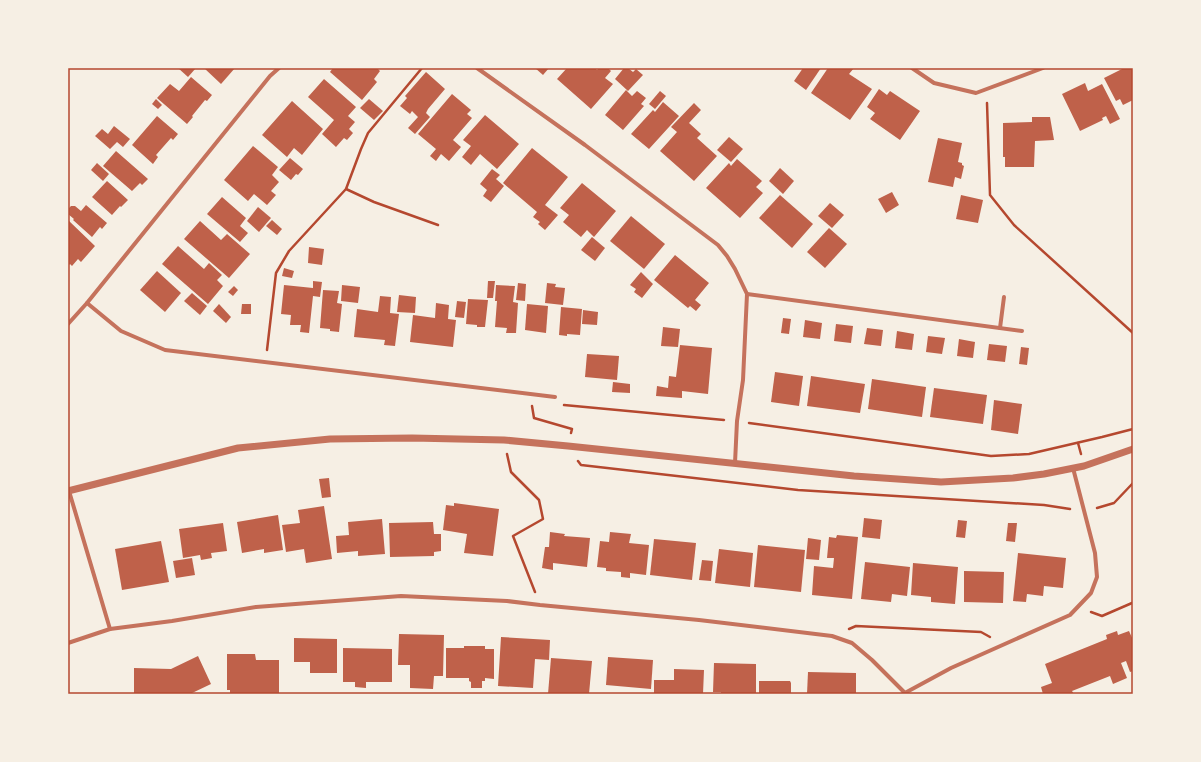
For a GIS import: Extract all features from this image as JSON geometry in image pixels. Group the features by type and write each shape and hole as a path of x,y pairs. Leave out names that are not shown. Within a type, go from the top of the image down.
{"street":[{"path":"68,324 86,304 270,76 279,68"},
{"path":"477,68 585,145 718,245 727,256 747,294 743,380 737,421 735,463"},
{"path":"912,68 934,83 976,93 1043,68"},
{"path":"747,294 1022,330"},
{"path":"1000,328 1004,296"},
{"path":"86,304 121,331 165,350 555,397"},
{"path":"110,629 68,490 238,448 330,439 412,438 504,440 854,476 941,482 1021,477 1044,474 1084,466 1133,449"},
{"path":"68,642 110,629 172,621 256,607 401,596 507,601 699,620 832,636 852,643 872,660 903,693 951,668 1070,615 1091,592 1097,577 1096,553 1073,468"}],"path":[{"path":"266,363 276,273 289,251 346,189 368,133 422,68"},
{"path":"986,89 990,195 1014,225 1133,333"},
{"path":"346,189 374,202 438,225"},
{"path":"563,404 737,421 992,456 1029,454 1102,438 1133,429"},
{"path":"504,440 511,472 539,500 543,518 513,536 540,605"},
{"path":"1077,607 1102,616 1132,603"},
{"path":"832,636 856,626 981,632 1005,644"}],"building":[{"path":"178,68 196,68 188,77"},
{"path":"204,68 235,68 221,84"},
{"path":"333,68 377,68 380,71 374,79 377,82 362,100 330,72"},
{"path":"535,68 549,68 543,75"},
{"path":"567,68 595,68 597,70 599,68 608,68 611,71 605,78 613,84 591,109 557,79"},
{"path":"624,68 628,68 633,72 636,69 643,75 628,91 615,79"},
{"path":"803,68 821,68 806,90 794,81"},
{"path":"828,68 854,68 849,74 872,89 850,120 811,93"},
{"path":"1124,68 1133,68 1133,100 1123,105 1120,99 1116,101 1104,78"},
{"path":"426,72 445,89 428,109 426,113 430,117 415,134 408,128 418,117 412,111 410,114 400,106 407,98 405,96"},
{"path":"191,77 212,95 207,101 205,100 187,124 157,98 170,84 179,91"},
{"path":"324,79 356,107 348,116 355,122 349,129 353,133 347,140 344,138 336,147 322,134 334,120 308,97"},
{"path":"1085,83 1088,91 1102,84 1120,119 1110,124 1106,116 1102,118 1103,120 1080,131 1062,94"},
{"path":"879,89 887,95 890,91 920,111 900,140 870,119 875,113 867,107"},
{"path":"626,90 632,96 637,91 646,98 641,104 644,106 623,130 605,115"},
{"path":"660,91 666,96 655,109 649,104"},
{"path":"452,94 471,110 467,114 472,118 453,140 461,147 449,161 441,154 436,161 430,156 436,149 418,134"},
{"path":"156,99 162,105 158,109 152,104"},
{"path":"369,99 383,111 374,120 360,108"},
{"path":"292,101 323,129 302,155 294,148 287,157 262,135"},
{"path":"663,102 679,116 649,149 631,134 653,110 655,112"},
{"path":"694,103 701,110 689,123 701,134 697,138 717,156 694,181 660,151 677,132 671,127"},
{"path":"485,115 519,144 497,169 480,154 471,165 462,157 471,146 463,140"},
{"path":"157,116 178,134 173,140 171,138 156,155 158,157 153,164 132,145"},
{"path":"1032,117 1050,117 1054,140 1035,141 1034,167 1005,167 1005,157 1003,157 1003,123 1032,122"},
{"path":"114,126 130,139 123,147 117,142 110,149 95,136 102,129 108,134"},
{"path":"729,137 743,149 731,162 717,150"},
{"path":"938,138 962,143 958,162 962,163 964,166 961,179 955,177 953,187 928,182"},
{"path":"253,146 278,167 272,175 279,182 271,191 276,195 267,205 254,194 248,201 224,180"},
{"path":"532,148 568,177 545,205 558,215 545,230 538,224 540,222 533,217 537,212 503,183"},
{"path":"116,151 148,179 142,185 140,183 132,191 103,166"},
{"path":"290,158 303,169 291,180 279,170"},
{"path":"737,159 762,181 756,187 763,193 740,218 706,188 729,163 731,166"},
{"path":"97,163 109,174 103,181 91,170"},
{"path":"780,168 794,181 783,194 769,181"},
{"path":"492,169 500,175 496,179 504,186 491,202 483,196 487,190 480,184"},
{"path":"107,181 128,200 112,215 92,197"},
{"path":"582,183 616,211 594,237 587,230 581,237 563,222 569,215 560,208"},
{"path":"892,192 899,205 886,213 878,199"},
{"path":"780,195 813,224 792,248 759,218"},
{"path":"961,195 983,200 978,223 956,219"},
{"path":"222,197 246,218 240,226 248,233 240,242 207,214"},
{"path":"830,203 844,215 832,228 818,216"},
{"path":"86,205 107,223 102,229 100,227 92,237 68,214 68,209 71,206 75,206 81,211"},
{"path":"258,207 271,218 259,232 247,221"},
{"path":"631,216 665,244 644,269 610,241"},
{"path":"68,220 95,246 81,262 78,259 72,266 70,264 68,266"},
{"path":"272,220 282,229 277,235 266,226"},
{"path":"200,221 221,240 227,234 250,254 229,278 184,239"},
{"path":"829,228 847,244 825,268 807,252"},
{"path":"592,237 605,248 595,261 581,250"},
{"path":"178,246 204,269 209,263 222,275 217,280 223,286 208,304 162,264"},
{"path":"309,247 324,249 322,265 308,263"},
{"path":"675,255 709,283 695,300 701,305 696,311 690,306 688,308 654,280"},
{"path":"284,268 294,271 292,278 282,276"},
{"path":"157,271 181,293 165,312 140,290"},
{"path":"641,272 653,284 642,298 634,292 636,289 630,285"},
{"path":"313,281 322,282 320,297 313,296 309,333 300,332 301,325 290,325 291,315 281,314 284,285 313,288"},
{"path":"488,281 495,281 493,298 487,298"},
{"path":"518,283 526,284 525,301 516,300"},
{"path":"547,283 556,284 555,287 565,288 563,305 545,303"},
{"path":"342,285 360,287 358,303 341,301"},
{"path":"496,285 515,286 513,302 518,303 516,333 506,333 507,328 495,327 497,301 495,301"},
{"path":"234,286 238,290 233,296 228,292"},
{"path":"323,290 339,291 337,303 342,304 339,332 320,328"},
{"path":"192,293 207,306 200,315 184,301"},
{"path":"399,295 416,297 415,313 397,312"},
{"path":"380,296 391,297 390,313 399,314 395,346 384,345 385,340 354,337 357,309 378,312"},
{"path":"468,299 488,300 485,327 477,327 477,325 466,324"},
{"path":"457,301 466,302 464,318 455,317"},
{"path":"436,303 449,305 448,319 456,320 453,347 410,342 413,315 435,318"},
{"path":"219,304 231,317 226,323 213,311"},
{"path":"242,304 251,304 251,314 241,314"},
{"path":"527,304 548,306 546,333 525,330"},
{"path":"561,307 582,309 580,335 559,335"},
{"path":"583,310 598,312 597,325 582,324"},
{"path":"783,318 791,319 789,334 781,333"},
{"path":"805,320 822,323 820,339 803,337"},
{"path":"836,324 853,326 851,343 834,341"},
{"path":"663,327 680,329 678,347 661,346"},
{"path":"867,328 883,330 881,346 864,344"},
{"path":"897,331 914,334 912,350 895,348"},
{"path":"928,336 945,338 942,354 926,352"},
{"path":"959,339 975,342 973,358 957,356"},
{"path":"989,344 1007,346 1005,362 987,360"},
{"path":"680,345 712,348 708,394 682,391 682,398 656,396 657,386 668,388 669,376 676,377"},
{"path":"1021,347 1029,348 1027,365 1019,364"},
{"path":"587,354 619,356 617,380 585,377"},
{"path":"775,372 803,376 799,406 771,402"},
{"path":"811,376 865,384 860,413 807,406"},
{"path":"872,379 926,387 922,417 868,409"},
{"path":"613,382 630,384 630,393 612,392"},
{"path":"934,388 987,395 983,424 930,417"},
{"path":"994,400 1022,404 1018,434 991,430"},
{"path":"329,478 331,497 322,498 319,479"},
{"path":"454,503 499,509 493,556 464,553 467,534 443,530 446,505 454,506"},
{"path":"324,506 332,559 306,563 304,549 286,552 282,525 300,523 298,510"},
{"path":"278,515 283,550 264,553 264,549 242,553 237,522"},
{"path":"864,518 882,520 880,539 862,537"},
{"path":"382,519 385,554 358,556 358,551 337,553 336,536 349,535 348,522"},
{"path":"958,520 967,521 965,538 956,537"},
{"path":"433,522 434,534 441,534 441,551 434,552 434,556 390,557 389,523"},
{"path":"223,523 227,551 211,553 212,558 201,560 200,555 183,558 179,529"},
{"path":"1008,523 1017,523 1015,542 1006,541"},
{"path":"550,532 565,534 564,536 590,538 587,567 553,563 553,570 542,568 545,547 549,547"},
{"path":"610,532 631,534 629,543 649,545 646,575 630,573 630,578 621,577 621,572 606,571 606,568 597,567 600,541 609,542"},
{"path":"837,535 858,537 852,599 812,595 814,566 833,568 834,558 827,558 829,537 836,538"},
{"path":"808,538 821,540 819,560 806,559"},
{"path":"654,539 696,543 692,580 650,575"},
{"path":"161,541 169,582 122,590 115,549"},
{"path":"758,545 805,550 801,592 754,587"},
{"path":"719,549 753,553 750,587 715,583"},
{"path":"1018,553 1066,558 1063,588 1044,586 1043,596 1027,594 1026,602 1013,601"},
{"path":"192,558 195,575 176,578 173,561"},
{"path":"702,560 713,561 711,581 699,580"},
{"path":"865,562 910,567 907,596 892,594 891,602 861,599"},
{"path":"913,563 958,567 955,604 931,602 931,597 911,595"},
{"path":"964,571 1004,572 1003,603 964,602"},
{"path":"1117,631 1118,635 1129,631 1133,640 1133,671 1130,672 1126,661 1121,663 1127,678 1113,684 1110,676 1072,691 1074,694 1043,694 1041,687 1052,683 1045,664 1107,639 1106,635"},
{"path":"399,634 444,635 443,676 434,676 433,689 410,688 410,665 398,665"},
{"path":"501,637 550,640 549,660 535,659 533,688 498,686"},
{"path":"294,638 337,639 337,673 310,673 310,662 294,662"},
{"path":"464,646 485,646 485,649 494,649 494,679 485,678 485,681 482,681 482,688 471,688 469,678 446,678 446,648 464,648"},
{"path":"343,648 392,649 392,682 366,682 366,688 355,687 355,682 343,682"},
{"path":"227,654 255,654 256,660 279,660 279,694 230,694 230,690 227,690"},
{"path":"198,656 211,684 190,694 134,694 134,668 171,669"},
{"path":"608,657 653,660 651,689 606,685"},
{"path":"551,658 592,661 589,694 548,694"},
{"path":"714,663 756,664 756,693 721,694 721,692 713,692"},
{"path":"674,669 704,670 703,694 654,694 654,680 674,680"},
{"path":"808,672 856,673 856,694 807,694"},
{"path":"759,681 790,681 791,694 759,694"}]}
